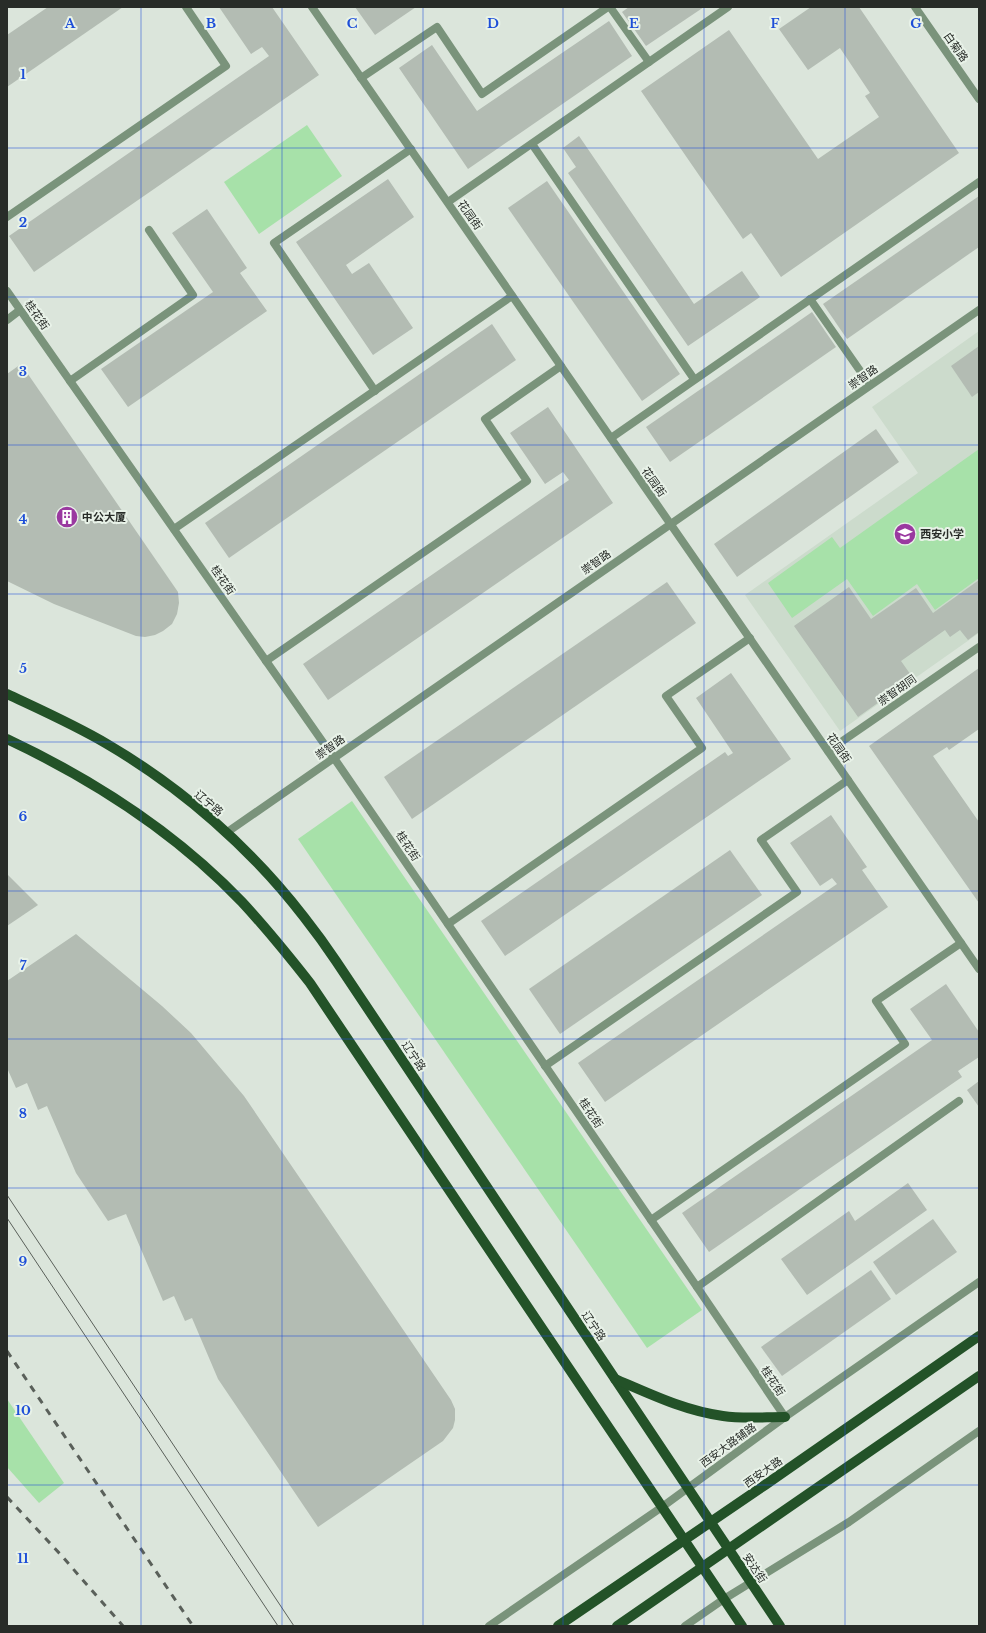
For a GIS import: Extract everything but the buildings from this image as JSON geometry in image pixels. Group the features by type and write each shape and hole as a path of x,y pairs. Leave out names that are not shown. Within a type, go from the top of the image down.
{"main road":[{"name":"辽宁路","path":"7,694 66,721 148,770 186,798 226,833 267,874 299,910 336,961 711,1522"},
{"path":"7,739 45,757 85,779 123,803 160,830 202,864 241,901 276,941 310,983 742,1626"},
{"name":"西安大路","path":"558,1626 979,1336"},
{"path":"617,1626 979,1376"},
{"path":"615,1380 653,1396 698,1411 724,1416 784,1417"},
{"name":"安达街","path":"711,1522 780,1626"}],"street":[{"path":"7,217 226,66 186,7"},
{"name":"花园街","path":"312,7 979,968"},
{"path":"362,78 437,27 482,94 609,7 649,62"},
{"path":"448,202 728,7"},
{"name":"白菊路","path":"915,7 979,99"},
{"path":"532,144 694,379"},
{"path":"376,390 274,243 411,149"},
{"path":"611,438 979,182"},
{"path":"70,381 193,295 148,230"},
{"name":"桂花街","path":"7,291 334,758 697,1287 784,1417"},
{"path":"174,529 512,296"},
{"path":"810,299 870,385"},
{"path":"7,320 20,310"},
{"name":"崇智路","path":"226,833 979,310"},
{"path":"266,662 527,481 485,419 561,366"},
{"path":"448,924 702,748 666,696 750,638"},
{"name":"崇智胡同","path":"828,751 979,647"},
{"path":"545,1066 797,892 761,840 848,780"},
{"path":"651,1220 905,1044 876,1001 961,943"},
{"path":"972,958 979,952"},
{"path":"697,1287 959,1101"},
{"name":"西安大路辅路","path":"489,1626 662,1507 784,1417 979,1282"},
{"path":"685,1626 724,1599 849,1522 979,1431"}],"shaded area":[{"name":"西安小学","path":"979,331 979,633 840,731 745,595 918,473 872,407"}],"green space":[{"path":"307,125 342,176 259,234 224,182"},
{"path":"979,449 979,578 935,610 917,584 873,616 847,579 792,618 768,583 832,537 840,548"},
{"path":"352,801 702,1310 647,1348 298,839"},
{"path":"7,1399 64,1483 39,1503 7,1467"}],"tram line":[{"path":"7,1195 294,1626"},
{"path":"7,1218 278,1626"}],"railway":[{"path":"7,1351 193,1626"},
{"path":"7,1497 61,1555 123,1626"}],"place":[{"name":"中公大厦","path":"67,517"},
{"name":"西安小学","path":"905,534"}]}
